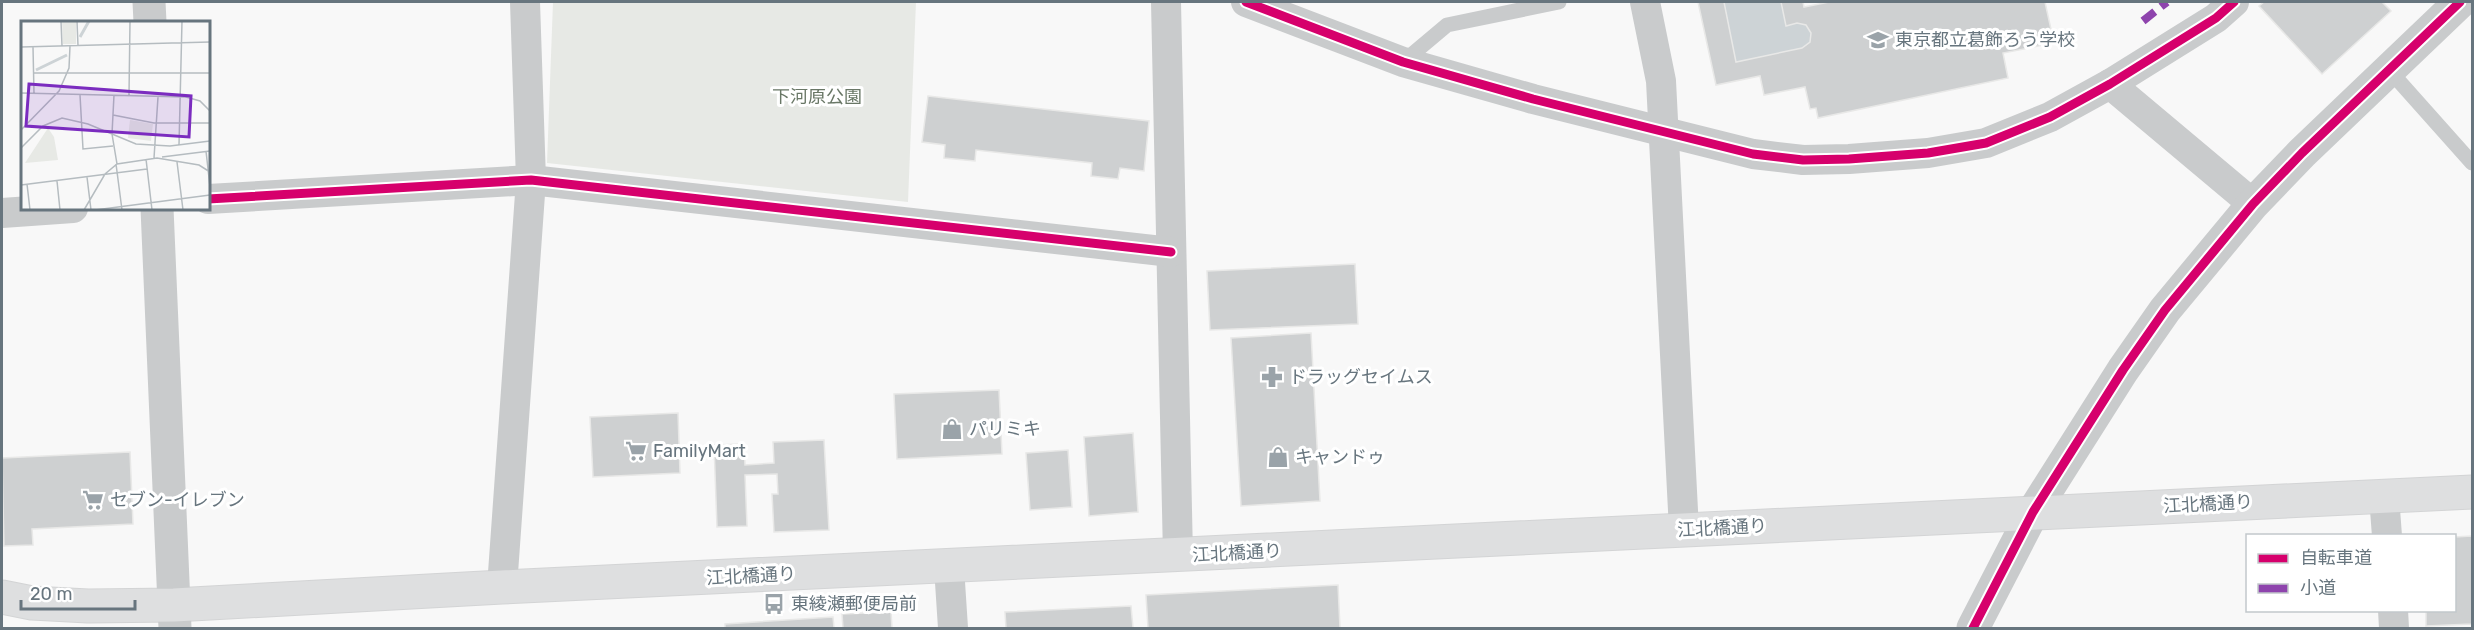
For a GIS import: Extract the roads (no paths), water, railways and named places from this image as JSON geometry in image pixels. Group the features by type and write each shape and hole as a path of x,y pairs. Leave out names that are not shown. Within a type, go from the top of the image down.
{"main road":[{"name":"江北橋通り","path":"2,597 32,603 88,606 174,617 502,587 2472,492"}],"street":[{"path":"149,2 150,21"},
{"path":"502,587 531,180 525,2"},
{"path":"1166,2 1178,556"},
{"path":"1246,2 1403,62 1533,99 1753,154 1803,160 1929,153 1986,143 2050,117 2110,84 2216,18 2234,2"},
{"path":"1645,2 1661,81 1684,530"},
{"path":"1973,628 2033,512 2123,370 2165,310 2253,204 2302,153 2460,2"},
{"path":"2110,84 2253,204"},
{"path":"210,199 531,180 1170,252"},
{"path":"2,213 45,210"},
{"path":"157,210 174,617"},
{"path":"2384,496 2387,534"},
{"path":"949,567 953,628"},
{"path":"2393,612 2394,628"}],"lane":[{"path":"1403,62 1446,25 1559,2"},
{"path":"2390,71 2472,163"}],"place":[{"name":"東京都立葛飾ろう学校","path":"1878,40"},
{"name":"ドラッグセイムス","path":"1272,377"},
{"name":"パリミキ","path":"952,429"},
{"name":"FamilyMart","path":"636,451"},
{"name":"キャンドゥ","path":"1278,457"},
{"name":"セブン-イレブン","path":"93,500"},
{"name":"東綾瀬郵便局前","path":"774,604"}],"park label":[{"name":"下河原公園","path":"817,97"}]}
